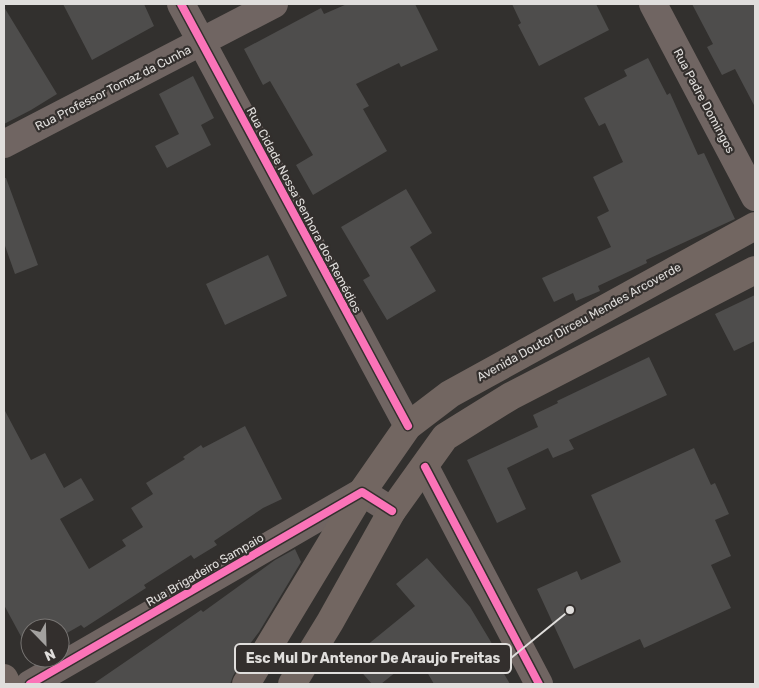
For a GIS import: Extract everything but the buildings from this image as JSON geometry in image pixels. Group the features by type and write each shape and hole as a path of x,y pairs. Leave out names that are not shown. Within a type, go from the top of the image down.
{"main road":[{"name":"Avenida Doutor Dirceu Mendes Arcoverde","path":"246,684 362,492 408,426 450,394 755,226"},
{"path":"292,684 330,622 392,511 445,437 511,396 755,270"},
{"path":"493,370 511,396"},
{"path":"294,605 330,622"},
{"path":"4,678 7,684"}],"street":[{"name":"Rua Cidade Nossa Senhora dos Remédios","path":"181,4 408,426"},
{"name":"Rua Professor Tomaz da Cunha","path":"4,144 274,4"},
{"name":"Rua Padre Domingos","path":"653,4 755,197"},
{"path":"425,467 539,684"},
{"path":"362,492 392,511"},
{"name":"Rua Brigadeiro Sampaio","path":"30,684 362,492"}],"cycle path":[{"path":"181,4 408,426"},
{"path":"425,467 539,684"},
{"path":"30,684 362,492 392,511"}],"place":[{"name":"Esc Mul Dr Antenor De Araujo Freitas","path":"570,610"}]}
